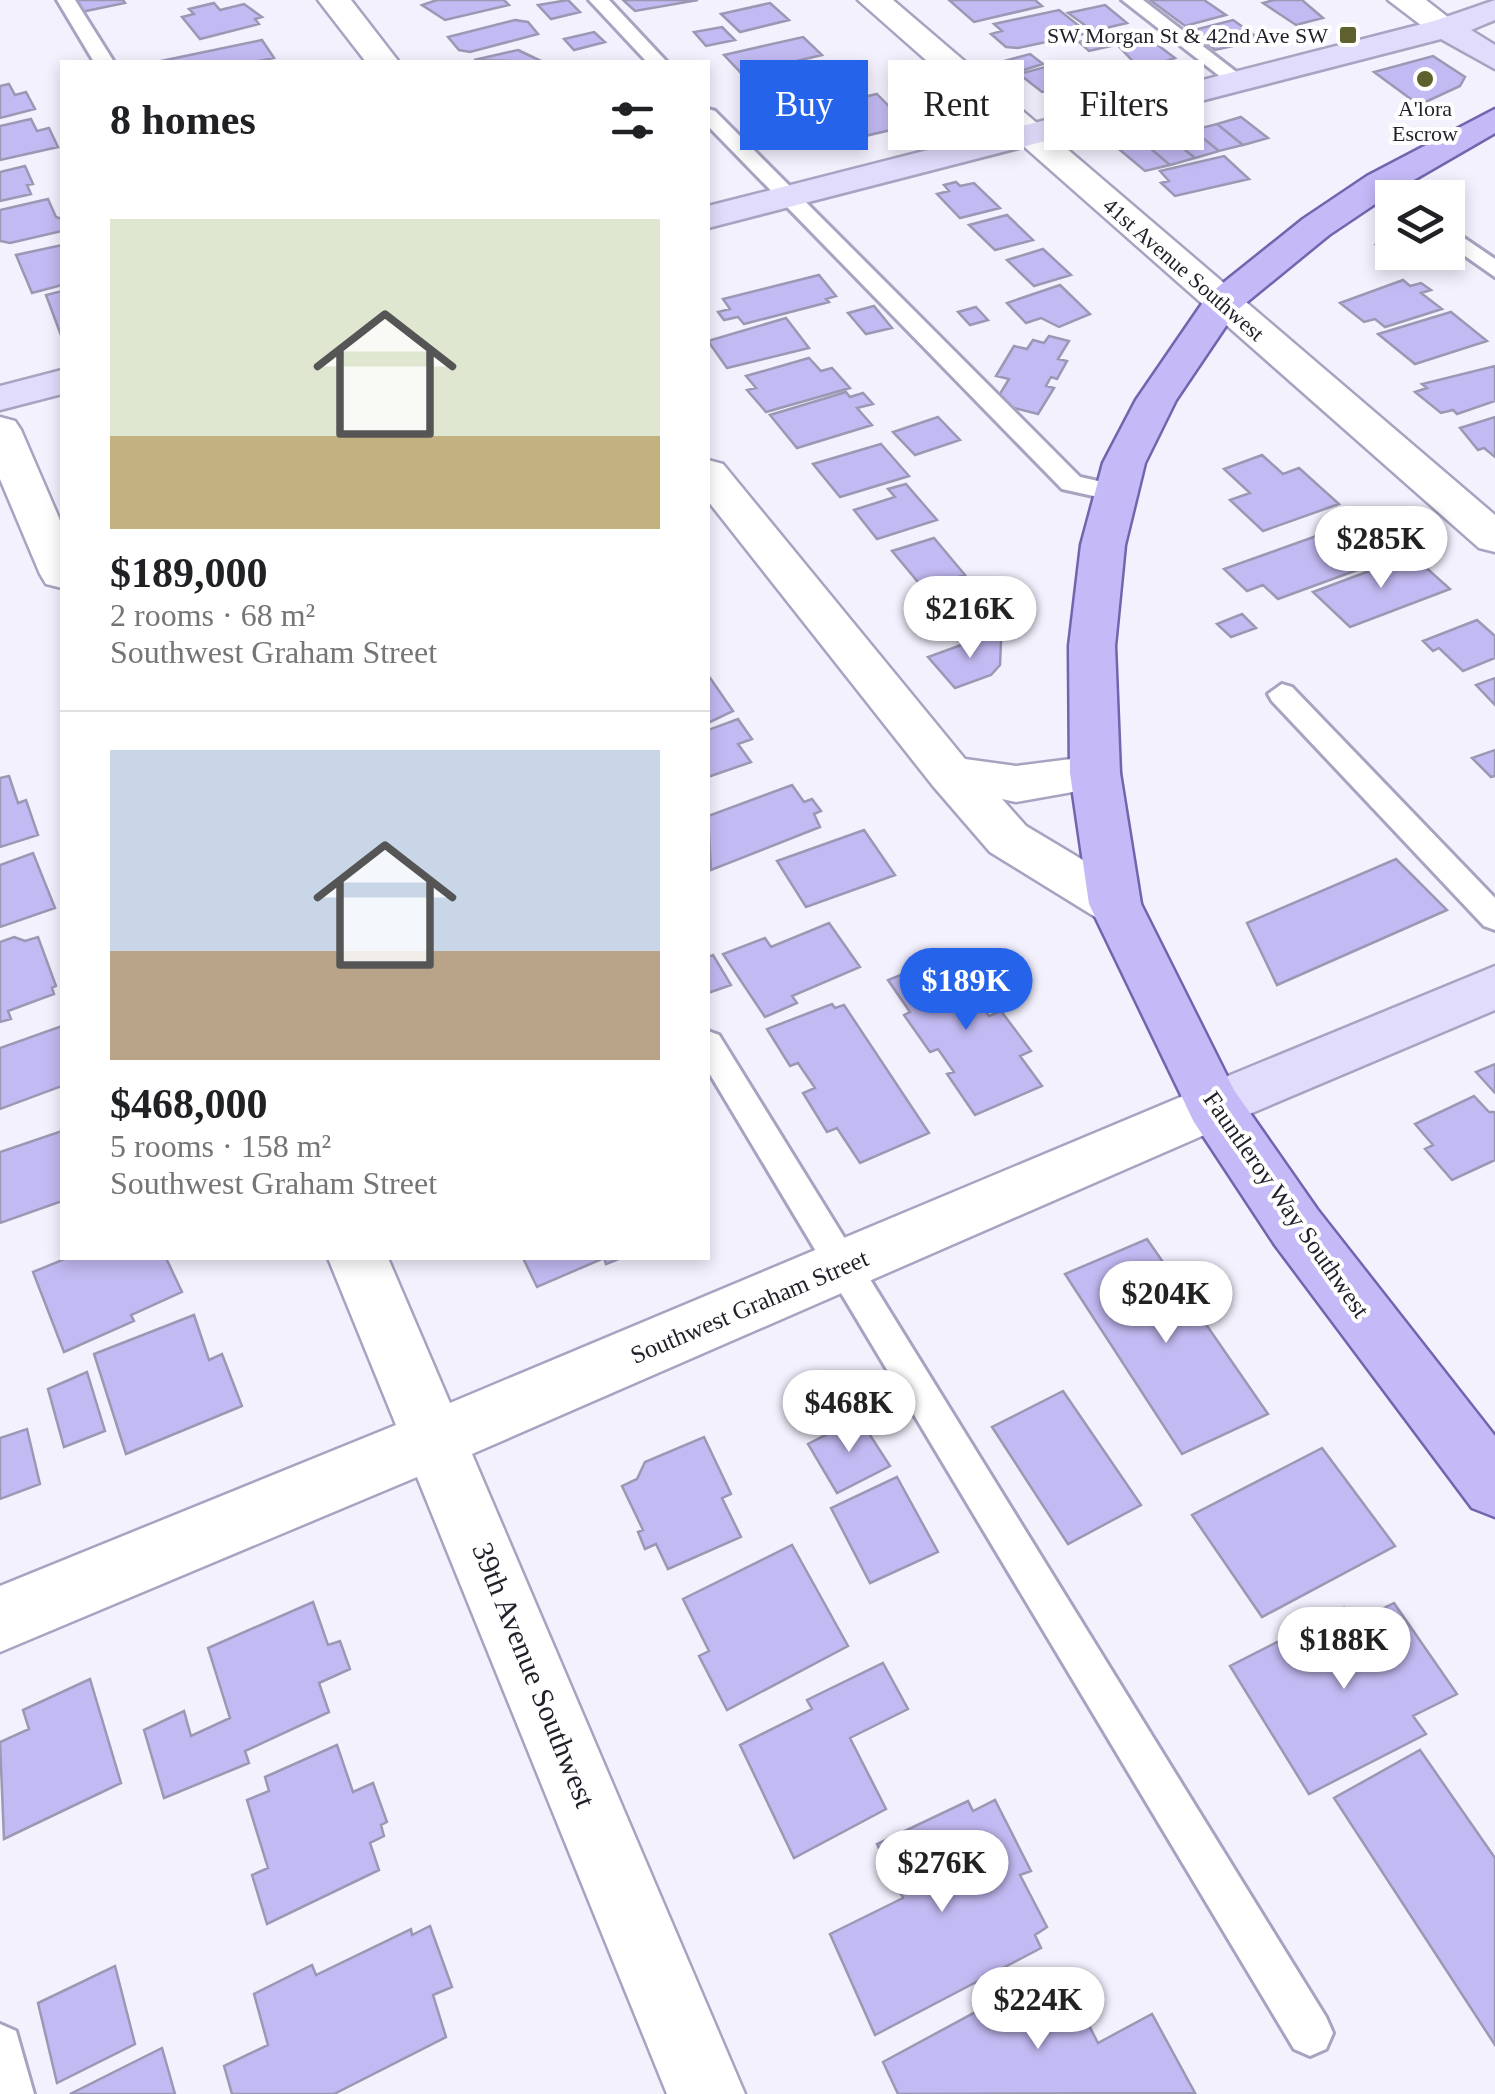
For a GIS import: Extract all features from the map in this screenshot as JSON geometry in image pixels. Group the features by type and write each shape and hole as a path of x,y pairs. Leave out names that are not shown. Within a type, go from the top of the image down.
{"main road":[{"name":"Fauntleroy Way Southwest","path":"1405,180 1495,119"},
{"name":"Fauntleroy Way Southwest","path":"1375,198 1316,227 1222,302 1156,400 1124,463 1103,545 1092,646 1095,773 1115,904 1214,1106 1296,1227 1495,1487"}],"street":[{"path":"334,0 380,60"},
{"name":"41st Avenue Southwest","path":"874,0 1495,538"},
{"path":"1404,0 1495,59"},
{"path":"710,216 1446,28 1495,8"},
{"path":"0,398 60,383"},
{"path":"0,430 60,569"},
{"path":"710,475 950,774 1008,839 1115,904"},
{"path":"950,774 1016,784 1095,773"},
{"name":"Southwest Graham Street","path":"0,1619 436,1439 1495,986"},
{"name":"39th Avenue Southwest","path":"359,1260 706,2094"}],"lane":[{"path":"66,0 103,60"},
{"path":"598,0 655,60"},
{"path":"1131,0 1238,82"},
{"path":"710,117 1071,482 1116,493"},
{"path":"1465,247 1495,270"},
{"path":"1282,694 1495,918"},
{"path":"710,1047 1310,2033"},
{"path":"0,2047 11,2094"}],"building":[{"path":"76,0 123,0 125,3 81,12"},
{"path":"437,0 504,0 509,5 445,20 422,5"},
{"path":"568,0 580,12 551,19 538,5"},
{"path":"623,0 698,0 635,11"},
{"path":"949,0 1035,0 1042,6 974,22"},
{"path":"1150,0 1204,0 1226,15 1185,26"},
{"path":"1302,0 1323,18 1296,25 1263,3"},
{"path":"214,3 220,10 244,4 262,17 255,19 259,24 200,39 182,17 194,14 189,9"},
{"path":"770,3 789,20 740,32 721,14"},
{"path":"1105,5 1127,23 1093,31 1068,13"},
{"path":"1059,10 1088,33 1018,48 1006,47 991,34 1002,31 994,24"},
{"path":"515,20 528,22 538,34 470,52 459,50 448,37"},
{"path":"1233,20 1261,40 1215,50 1190,31"},
{"path":"722,27 735,40 706,46 694,32"},
{"path":"594,32 605,42 574,50 564,39"},
{"path":"803,37 822,55 801,60 740,60 740,72 724,55"},
{"path":"1101,37 1111,46 1089,51 1079,42"},
{"path":"1147,37 1175,58 1132,60 1113,40"},
{"path":"262,40 274,58 264,60 166,60"},
{"path":"518,50 539,60 474,60"},
{"path":"1030,54 1043,64 1024,70 1024,60 1008,60"},
{"path":"1433,56 1465,77 1460,86 1419,105 1374,72"},
{"path":"1044,67 1044,92 1024,78 1024,73"},
{"path":"9,84 15,95 26,92 35,109 0,118 0,86"},
{"path":"877,94 888,105 888,131 868,135 868,96"},
{"path":"1241,117 1268,138 1243,145 1217,124"},
{"path":"31,119 37,131 49,128 58,147 0,160 0,126"},
{"path":"1217,124 1243,145 1219,151 1204,139 1204,127"},
{"path":"1204,139 1219,151 1195,158 1185,150 1204,150"},
{"path":"1120,150 1152,150 1170,165 1145,171"},
{"path":"1152,150 1185,150 1195,158 1170,165"},
{"path":"1224,156 1249,179 1175,196 1161,183 1169,181 1160,171"},
{"path":"25,166 33,184 27,185 31,194 0,201 0,172"},
{"path":"956,182 960,186 974,183 1000,208 960,218 937,194 949,191 944,185"},
{"path":"48,199 60,218 60,231 10,243 0,241 0,210"},
{"path":"1007,215 1033,240 995,250 969,225"},
{"path":"60,245 60,286 32,293 16,255"},
{"path":"1043,249 1071,275 1034,286 1007,260"},
{"path":"819,275 836,296 826,299 829,302 744,324 738,317 724,320 718,312 730,309 723,299"},
{"path":"1403,280 1410,286 1421,283 1431,290 1421,293 1442,309 1385,327 1375,319 1364,322 1340,303"},
{"path":"1060,285 1090,314 1059,327 1041,318 1026,323 1007,303"},
{"path":"60,292 60,333 46,295"},
{"path":"874,306 892,328 866,334 848,313"},
{"path":"976,307 988,320 970,325 958,312"},
{"path":"1451,312 1487,341 1415,364 1378,334"},
{"path":"786,318 809,348 727,368 710,340"},
{"path":"1049,336 1069,341 1058,359 1067,361 1057,379 1051,377 1046,386 1054,388 1038,414 1006,406 998,397 1009,379 996,376 1014,346 1027,349 1033,340 1044,343"},
{"path":"809,358 821,371 832,368 850,388 766,412 747,390 756,388 746,376"},
{"path":"1495,366 1495,401 1457,414 1453,410 1441,413 1415,392 1427,388 1422,384"},
{"path":"846,392 850,397 863,393 873,404 857,408 872,425 797,448 770,415"},
{"path":"938,417 960,440 915,455 893,432"},
{"path":"1495,417 1495,457 1484,448 1478,450 1460,428"},
{"path":"881,444 909,476 840,497 813,464"},
{"path":"1262,455 1283,474 1299,468 1339,504 1263,531 1230,500 1250,493 1224,469"},
{"path":"906,484 937,520 877,539 854,510 895,497 888,489"},
{"path":"1389,510 1428,544 1278,599 1263,585 1247,591 1224,569"},
{"path":"934,538 965,575 923,588 892,551"},
{"path":"1412,555 1450,589 1350,627 1313,592"},
{"path":"1242,614 1256,628 1231,637 1217,624"},
{"path":"1477,620 1495,636 1495,658 1463,671 1439,648 1433,651 1423,641"},
{"path":"994,633 1001,641 1000,665 991,675 955,688 928,657"},
{"path":"710,678 733,711 710,722"},
{"path":"1495,678 1495,705 1476,685"},
{"path":"738,719 752,739 738,744 751,762 710,776 710,729"},
{"path":"1495,750 1495,776 1491,777 1472,758"},
{"path":"9,776 18,803 26,800 38,835 0,847 0,778"},
{"path":"792,785 804,802 812,799 821,811 814,814 820,827 711,870 710,815"},
{"path":"864,830 895,875 806,907 777,861"},
{"path":"33,853 55,908 0,927 0,865"},
{"path":"1396,859 1447,910 1277,985 1247,923"},
{"path":"829,923 860,967 792,996 797,1003 765,1017 723,954 765,938 771,947"},
{"path":"14,937 25,941 38,937 56,986 52,988 54,994 8,1011 11,1019 0,1022 0,942"},
{"path":"958,952 988,993 976,998 989,1016 1001,1011 1031,1051 1020,1056 1042,1086 975,1115 947,1074 954,1072 938,1049 930,1052 904,1015 910,1012 888,980"},
{"path":"713,955 731,985 710,992"},
{"path":"832,1004 835,1008 844,1005 929,1133 860,1163 837,1128 827,1132 803,1093 815,1088 798,1063 790,1066 767,1029"},
{"path":"60,1027 60,1087 0,1109 0,1048"},
{"path":"1495,1064 1495,1093 1476,1072"},
{"path":"1474,1096 1489,1112 1495,1112 1495,1160 1452,1180 1425,1149 1433,1145 1415,1124"},
{"path":"60,1132 60,1202 0,1223 0,1152"},
{"path":"1147,1239 1268,1414 1182,1454 1065,1274"},
{"path":"62,1260 167,1260 182,1292 131,1315 134,1321 64,1352 33,1272"},
{"path":"524,1260 599,1260 537,1287"},
{"path":"194,1315 209,1360 222,1354 242,1406 126,1454 94,1354"},
{"path":"87,1372 105,1431 64,1447 48,1389"},
{"path":"1063,1391 1141,1505 1068,1544 992,1427"},
{"path":"859,1418 890,1466 837,1493 808,1444"},
{"path":"27,1429 40,1484 0,1499 0,1438"},
{"path":"704,1437 731,1494 722,1498 741,1537 668,1569 656,1544 645,1549 638,1532 643,1530 622,1486 637,1479 645,1462"},
{"path":"1322,1448 1395,1546 1262,1617 1192,1515"},
{"path":"897,1477 938,1552 870,1583 831,1508"},
{"path":"792,1545 848,1646 727,1710 699,1656 709,1651 683,1599"},
{"path":"313,1602 328,1645 340,1641 350,1669 319,1683 329,1712 245,1751 249,1763 164,1798 144,1730 184,1711 191,1736 230,1718 208,1648"},
{"path":"1394,1603 1457,1694 1413,1716 1426,1734 1309,1794 1230,1666 1344,1608 1353,1623"},
{"path":"883,1663 908,1709 850,1738 886,1809 794,1858 740,1745 812,1709 807,1700"},
{"path":"90,1679 121,1783 4,1839 0,1742 29,1729 23,1710"},
{"path":"337,1745 353,1792 373,1783 387,1822 381,1825 384,1836 370,1843 379,1870 267,1924 252,1875 268,1868 247,1800 269,1791 265,1777"},
{"path":"1420,1750 1495,1858 1495,2045 1334,1798"},
{"path":"995,1800 1031,1871 1020,1875 1047,1927 1035,1935 1041,1948 875,2035 830,1934 903,1898 877,1844 968,1801 973,1811"},
{"path":"430,1926 452,1987 433,1995 446,2037 334,2094 232,2094 224,2066 268,2045 254,1994 312,1965 316,1975 411,1929 412,1935"},
{"path":"115,1966 135,2044 57,2083 38,2003"},
{"path":"1063,1975 1098,2043 1152,2014 1195,2093 898,2094 883,2062 1042,1976 1046,1983"},
{"path":"162,2048 175,2094 70,2094"}],"place":[{"name":"SW Morgan St & 42nd Ave SW","path":"1348,35"},
{"name":"A'lora Escrow","path":"1425,79"}]}
